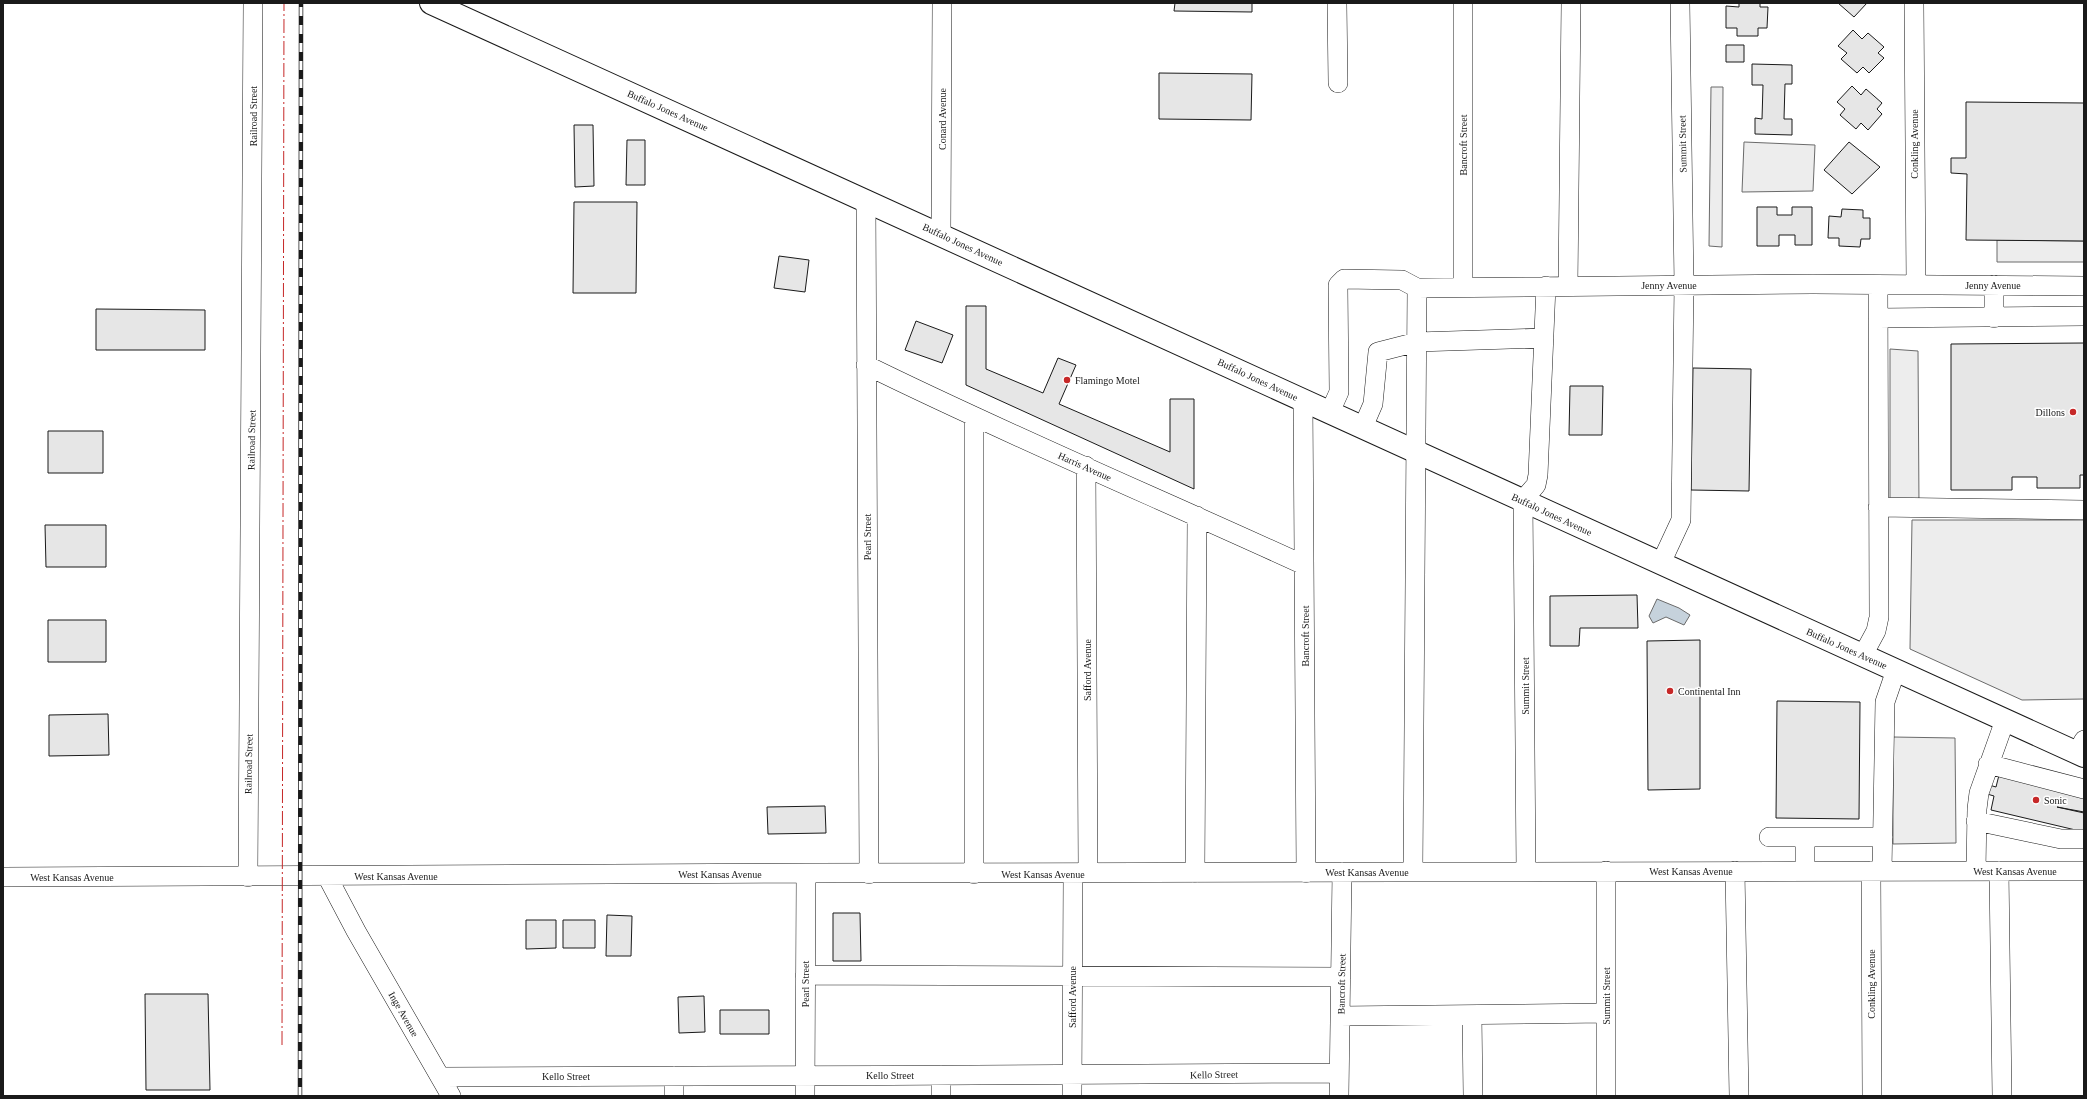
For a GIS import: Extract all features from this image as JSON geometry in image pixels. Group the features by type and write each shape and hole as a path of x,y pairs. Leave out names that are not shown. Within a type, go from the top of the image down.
{"main road":[{"name":"Buffalo Jones Avenue","path":"431,3 941,234 2005,720 2082,749"}],"street":[{"name":"Railroad Street","path":"248,877 253,3"},
{"name":"Conard Avenue","path":"941,234 942,3"},
{"path":"1336,3 1338,83"},
{"name":"Bancroft Street","path":"1462,3 1463,287"},
{"path":"1568,286 1571,3"},
{"name":"Summit Street","path":"1661,563 1681,520 1684,285 1680,3"},
{"name":"Conkling Avenue","path":"1914,3 1916,285"},
{"name":"Pearl Street","path":"866,200 869,874"},
{"path":"1330,412 1338,392 1339,282 1344,279 1402,280 1417,288 1413,872"},
{"name":"Jenny Avenue","path":"1417,288 1684,285 2084,286"},
{"path":"1862,655 1876,631 1879,617 1878,285"},
{"path":"1994,285 1994,318"},
{"path":"1523,500 1536,485 1538,475 1546,286"},
{"path":"1878,318 2084,316"},
{"path":"1363,427 1373,404 1378,352 1417,342 1544,338"},
{"name":"Harris Avenue","path":"866,365 974,418 1086,466 1304,565"},
{"name":"Bancroft Street","path":"1303,400 1306,873"},
{"path":"974,418 974,874"},
{"name":"Safford Avenue","path":"1072,1096 1072,976 1080,874 1086,466"},
{"name":"Summit Street","path":"1523,500 1526,872"},
{"path":"1878,507 2084,510"},
{"path":"1195,873 1197,516"},
{"name":"Conkling Avenue","path":"1872,1096 1877,871 1883,837 1885,702 1896,670"},
{"path":"1976,871 1976,821 1979,793 1988,764 2005,720"},
{"path":"1988,764 2084,789"},
{"path":"1976,821 2061,839 2084,839"},
{"path":"1769,837 1883,837"},
{"path":"1805,837 1805,871"},
{"path":"1735,871 1739,1096"},
{"path":"1999,871 2002,1096"},
{"name":"West Kansas Avenue","path":"3,878 806,873 1080,874 1342,872 2084,871"},
{"name":"Bancroft Street","path":"1340,1096 1339,1073 1342,872"},
{"name":"Summit Street","path":"1606,872 1606,1096"},
{"name":"Pearl Street","path":"805,1096 806,873"},
{"name":"Inge Avenue","path":"327,876 357,933 451,1096"},
{"path":"805,975 1341,977"},
{"path":"1340,1016 1606,1014"},
{"path":"1472,1015 1473,1096"},
{"name":"Kello Street","path":"440,1077 805,1075 1072,1076 1339,1073"},
{"path":"941,1075 941,1096"},
{"path":"674,1076 674,1096"}],"shaded area":[{"path":"1711,87 1723,87 1722,247 1709,246"},
{"path":"1744,142 1815,145 1813,191 1742,192"},
{"path":"1997,240 2084,241 2084,262 1997,262"},
{"path":"1890,349 1918,351 1919,507 1890,506"},
{"path":"1912,520 2084,520 2084,699 2022,700 1910,649"},
{"path":"1657,599 1679,608 1690,615 1684,625 1666,617 1653,623 1649,616"},
{"path":"1893,737 1955,738 1956,843 1893,844"}],"building":[{"path":"1175,3 1252,3 1252,12 1174,11"},
{"path":"1739,3 1760,3 1760,7 1768,7 1767,28 1758,28 1758,36 1737,36 1737,28 1726,28 1726,6 1739,7"},
{"path":"1838,3 1867,3 1854,17"},
{"path":"1853,30 1862,39 1868,33 1884,47 1878,53 1884,58 1869,73 1863,67 1857,73 1841,59 1847,53 1838,46"},
{"path":"1726,45 1744,45 1744,62 1726,62"},
{"path":"1752,64 1792,65 1792,84 1785,84 1784,119 1792,119 1792,135 1755,134 1755,118 1762,119 1763,85 1752,85"},
{"path":"1159,73 1252,74 1251,120 1159,119"},
{"path":"1852,86 1861,95 1866,89 1882,103 1877,109 1882,114 1868,130 1861,123 1856,129 1840,115 1845,109 1837,102"},
{"path":"1966,102 2084,103 2084,241 1966,240 1967,174 1951,173 1951,158 1966,158"},
{"path":"574,125 593,125 594,186 575,187"},
{"path":"627,140 645,140 645,185 626,185"},
{"path":"1849,142 1880,167 1852,194 1824,170"},
{"path":"574,202 637,202 636,293 573,293"},
{"path":"1757,207 1777,207 1777,215 1792,215 1792,207 1812,207 1812,245 1795,245 1795,235 1779,235 1779,246 1757,246"},
{"path":"1842,209 1863,210 1863,218 1870,218 1870,239 1861,239 1860,247 1839,246 1839,238 1828,238 1829,216 1841,217"},
{"path":"779,256 809,260 805,292 774,288"},
{"path":"966,306 986,306 986,369 1043,393 1058,358 1076,365 1059,404 1170,452 1170,399 1194,399 1194,489 966,385"},
{"path":"96,309 205,310 205,350 96,350"},
{"path":"916,321 953,335 942,363 905,350"},
{"path":"2084,343 2084,475 2080,475 2080,488 2037,488 2037,477 2012,477 2012,490 1951,490 1951,344"},
{"path":"1693,368 1751,369 1749,491 1691,490"},
{"path":"1570,386 1603,386 1602,435 1569,435"},
{"path":"48,431 103,431 103,473 48,473"},
{"path":"45,525 106,525 106,567 46,567"},
{"path":"1637,595 1638,628 1580,628 1579,646 1550,646 1550,596"},
{"path":"48,620 106,620 106,662 48,662"},
{"path":"1700,640 1700,789 1648,790 1647,641"},
{"path":"1777,701 1860,702 1859,819 1776,818"},
{"path":"108,714 109,755 49,756 49,715"},
{"path":"1999,775 2084,795 2084,812 2057,807 2084,813 2084,832 1991,810 1994,796 1987,794 1989,785 1996,787"},
{"path":"825,806 826,833 768,834 767,807"},
{"path":"833,913 860,913 861,961 833,961"},
{"path":"607,915 632,916 631,956 606,956"},
{"path":"526,920 556,920 556,948 526,949"},
{"path":"563,920 595,920 595,948 563,948"},
{"path":"145,994 208,994 210,1090 146,1090"},
{"path":"704,996 705,1032 679,1033 678,997"},
{"path":"720,1010 769,1010 769,1034 720,1034"}],"railway":[{"path":"300,1096 301,3"}],"power":[{"path":"282,1045 284,3"}],"place":[{"name":"Flamingo Motel","path":"1067,380"},
{"name":"Dillons","path":"2073,412"},
{"name":"Continental Inn","path":"1670,691"},
{"name":"Sonic","path":"2036,800"}]}
